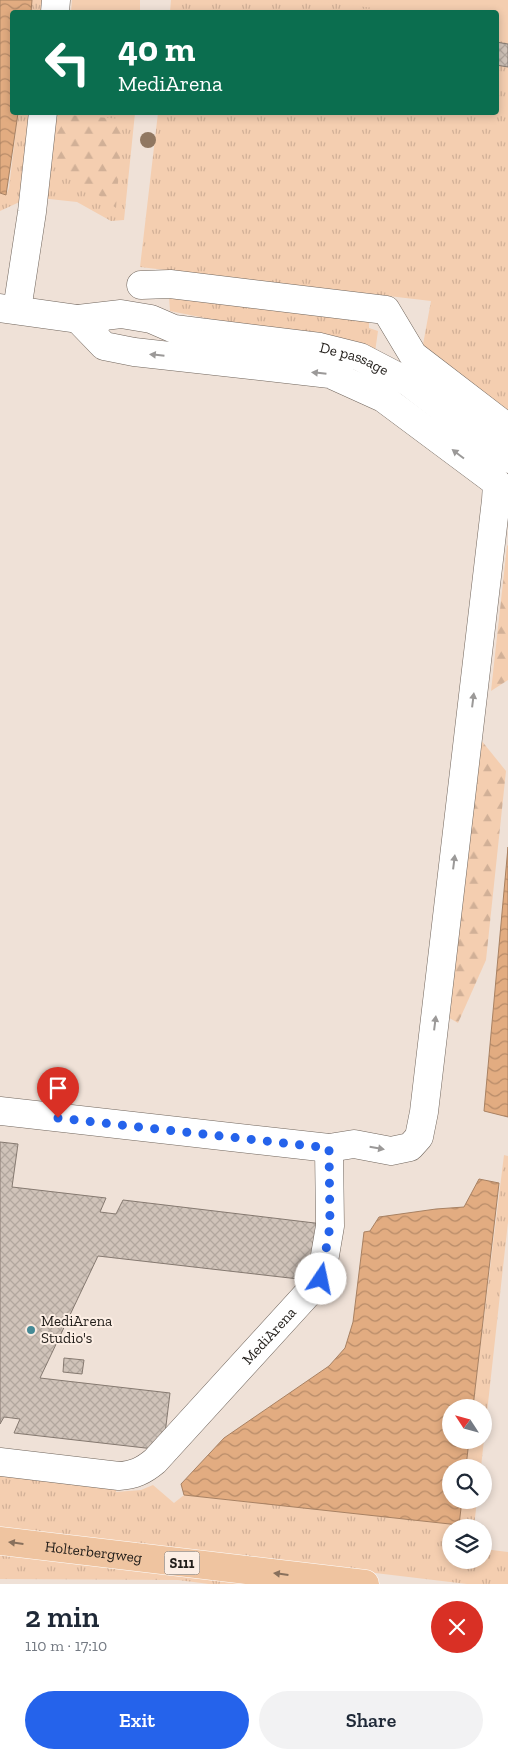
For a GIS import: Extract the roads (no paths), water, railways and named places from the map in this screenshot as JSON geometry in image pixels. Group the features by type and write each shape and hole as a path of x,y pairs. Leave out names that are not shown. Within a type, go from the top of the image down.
{"main road":[{"name":"Holterbergweg","path":"0,1541 364,1584"}],"street":[{"path":"8,309 32,212 43,115"},
{"path":"141,285 170,284 386,310 413,355 508,428"},
{"name":"De passage","path":"8,309 78,319 135,333 156,334 174,329 320,347 360,357 408,382 508,460"},
{"path":"0,1111 329,1148 354,1144 391,1150 410,1148 418,1137 424,1112 497,483 383,398 330,374 134,352 104,346 78,319"},
{"name":"MediArena","path":"0,1462 119,1476 134,1475 155,1461 321,1279 330,1226 329,1148"}],"water":[{"path":"0,0 32,0 31,10 10,10 10,115 18,115 6,195 0,193"},
{"path":"508,847 508,1117 484,1111"},
{"path":"479,1179 499,1183 474,1399 442,1399 442,1449 468,1449 467,1459 442,1459 442,1509 461,1509 460,1519 442,1519 442,1523 184,1495 181,1484 224,1438 329,1366 345,1348 353,1322 364,1232 370,1231 379,1217 464,1207"}],"place":[{"name":"MediArena Studio's","path":"31,1330"}]}
